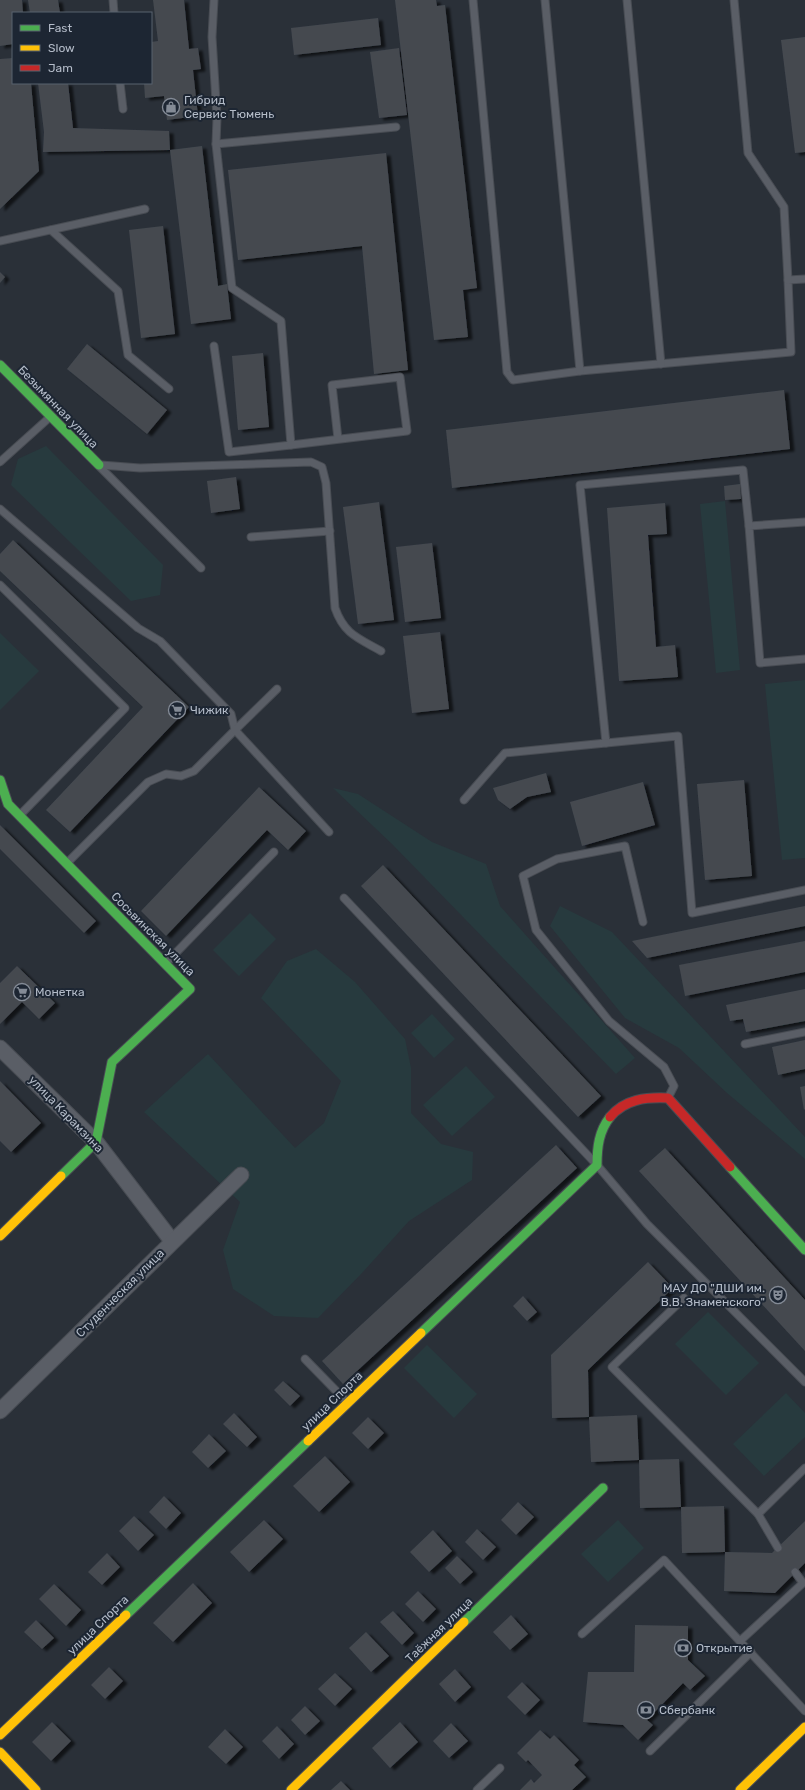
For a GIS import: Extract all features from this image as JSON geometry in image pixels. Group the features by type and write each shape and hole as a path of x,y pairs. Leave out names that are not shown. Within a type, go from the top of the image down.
{"street":[{"name":"Безымянная улица","path":"0,365 99,465"},
{"name":"Сосьвинская улица","path":"0,780 8,804 190,989 112,1062 96,1142"},
{"name":"улица Карамзина","path":"0,1048 96,1142 172,1242"},
{"path":"597,1165 597,1142 607,1120 614,1112 634,1100 656,1096 668,1098 805,1250"},
{"path":"0,1236 96,1142"},
{"name":"улица Спорта","path":"0,1735 597,1165"},
{"name":"Студенческая улица","path":"0,1411 241,1175"},
{"name":"Таёжная улица","path":"291,1790 603,1488"},
{"path":"740,1790 805,1727"},
{"path":"0,1752 36,1790"}],"lane":[{"path":"113,0 114,12"},
{"path":"214,0 212,37 217,118 216,144 232,288 281,321 291,445"},
{"path":"473,0 508,372 513,380 580,371 791,352 784,207 748,153 734,0"},
{"path":"545,0 580,371"},
{"path":"627,0 661,364"},
{"path":"120,84 123,110"},
{"path":"216,144 396,127"},
{"path":"0,241 145,209"},
{"path":"51,230 118,291 128,355 169,389"},
{"path":"788,280 805,279"},
{"path":"214,346 229,452 406,431 400,377 332,384 338,439"},
{"path":"0,462 51,416"},
{"path":"99,465 140,468 311,462 322,468 326,483 335,608 339,620 346,631 381,651"},
{"path":"99,465 201,568"},
{"path":"606,742 580,485 743,470 760,663 805,659"},
{"path":"0,509 138,628 160,641 231,714 235,730 329,832"},
{"path":"749,526 805,522"},
{"path":"251,537 330,531"},
{"path":"0,584 125,708 20,816"},
{"path":"67,864 148,782 166,774 181,776 194,771 277,689"},
{"path":"464,800 506,753 678,736 692,913 805,890"},
{"path":"643,922 625,846 557,859 523,876 536,930 609,1021 664,1067 674,1086 668,1098"},
{"path":"166,964 274,852"},
{"path":"344,898 597,1165 647,1224 805,1382"},
{"path":"745,1044 805,1032"},
{"path":"684,1298 612,1367 758,1514 778,1548"},
{"path":"305,1359 347,1403"},
{"path":"758,1514 805,1468"},
{"path":"582,1634 664,1560 805,1711"},
{"path":"740,1641 803,1583 795,1572"},
{"path":"650,1751 751,1652"},
{"path":"477,1790 500,1768"}],"green space":[{"path":"46,446 163,565 160,595 131,601 11,485 18,459"},
{"path":"725,501 740,670 716,673 700,504"},
{"path":"0,633 39,671 0,710"},
{"path":"805,680 805,858 782,860 765,684"},
{"path":"333,788 358,794 432,842 486,864 500,906 635,1058 616,1074 392,844"},
{"path":"560,906 612,932 805,1137 805,1159 727,1093 679,1048 625,1018 550,926"},
{"path":"250,913 276,939 239,976 213,950"},
{"path":"316,949 355,982 405,1039 411,1068 411,1113 441,1144 473,1152 472,1180 409,1221 362,1273 318,1318 274,1316 233,1289 223,1250 240,1202 144,1112 208,1054 295,1148 324,1123 341,1081 261,998 287,961"},
{"path":"432,1014 455,1039 434,1058 411,1033"},
{"path":"466,1066 495,1097 452,1136 423,1105"},
{"path":"708,1312 759,1363 726,1395 675,1344"},
{"path":"427,1345 477,1394 454,1418 404,1368"},
{"path":"786,1393 805,1413 805,1437 764,1476 733,1444"},
{"path":"618,1520 644,1548 608,1582 581,1554"}],"building":[{"path":"0,0 22,0 23,12 12,12 12,44 0,46"},
{"path":"28,0 58,0 60,12 30,12"},
{"path":"153,0 184,0 189,49 198,48 201,69 193,70 198,116 167,120 164,96 145,98 144,84 152,84 152,42 158,41"},
{"path":"395,0 436,0 437,6 445,5 477,288 463,290 468,337 434,340"},
{"path":"378,18 381,45 294,55 291,28"},
{"path":"805,37 805,152 795,153 781,40"},
{"path":"399,48 407,115 379,118 370,52"},
{"path":"12,58 12,84 31,84 39,171 0,209 0,59"},
{"path":"38,84 68,84 73,128 169,131 170,150 43,152 44,132"},
{"path":"202,146 218,286 227,284 231,319 191,324 170,150"},
{"path":"386,153 408,370 374,374 362,246 238,260 228,170"},
{"path":"163,226 175,334 141,338 129,230"},
{"path":"0,272 5,277 0,283"},
{"path":"87,344 167,410 147,434 67,369"},
{"path":"263,353 269,427 238,430 232,356"},
{"path":"784,390 790,449 452,488 446,430"},
{"path":"236,477 240,509 211,513 207,481"},
{"path":"740,484 741,499 725,500 724,486"},
{"path":"379,502 394,620 358,624 343,507"},
{"path":"665,503 667,534 648,535 656,647 675,645 678,677 619,681 607,508"},
{"path":"13,540 189,707 70,832 46,810 143,707 0,571 0,554"},
{"path":"432,543 441,618 405,622 396,547"},
{"path":"440,632 449,709 412,713 403,636"},
{"path":"546,773 551,792 527,797 510,809 498,800 493,788"},
{"path":"744,780 752,876 705,880 697,784"},
{"path":"643,782 655,825 582,846 570,802"},
{"path":"259,787 306,831 288,850 267,830 166,936 141,911"},
{"path":"0,825 96,921 84,933 0,849"},
{"path":"383,865 601,1096 578,1117 361,886"},
{"path":"805,906 805,926 647,958 632,941"},
{"path":"805,941 805,972 685,996 679,965"},
{"name":"Монетка","path":"17,966 55,1003 39,1019 22,1002 0,1024 0,983"},
{"path":"805,989 805,1021 746,1032 743,1019 730,1021 726,1005"},
{"path":"805,1040 805,1069 778,1075 772,1047"},
{"path":"0,1081 41,1123 11,1152 0,1141"},
{"path":"805,1086 805,1109 804,1110 800,1087"},
{"path":"556,1145 577,1168 343,1384 322,1361"},
{"path":"665,1148 805,1300 805,1351 639,1171"},
{"path":"648,1262 673,1288 588,1370 589,1417 552,1418 551,1355"},
{"path":"523,1296 537,1312 527,1321 513,1306"},
{"path":"283,1381 300,1396 290,1406 274,1390"},
{"path":"234,1413 257,1437 247,1447 223,1424"},
{"path":"637,1415 639,1460 591,1462 589,1417"},
{"path":"368,1417 384,1433 368,1449 352,1433"},
{"path":"209,1434 226,1451 208,1468 192,1452"},
{"path":"325,1456 350,1482 319,1512 293,1486"},
{"path":"679,1459 681,1507 640,1508 639,1460"},
{"path":"164,1496 181,1513 166,1529 149,1512"},
{"path":"518,1502 534,1517 516,1535 501,1520"},
{"path":"724,1506 725,1552 682,1553 681,1507"},
{"path":"134,1516 154,1535 138,1551 119,1531"},
{"path":"264,1520 283,1539 249,1572 230,1552"},
{"path":"805,1521 805,1563 775,1593 724,1591 725,1552 772,1553"},
{"path":"477,1529 496,1547 483,1560 465,1542"},
{"path":"433,1530 452,1551 429,1572 410,1552"},
{"path":"107,1553 120,1567 102,1585 88,1572"},
{"path":"457,1556 473,1572 460,1584 445,1568"},
{"path":"193,1583 212,1603 173,1642 153,1623"},
{"path":"54,1584 81,1610 66,1626 39,1599"},
{"path":"418,1591 436,1609 423,1622 405,1604"},
{"path":"393,1611 414,1633 402,1645 380,1622"},
{"path":"511,1615 528,1634 510,1650 493,1632"},
{"path":"36,1620 54,1638 42,1649 24,1632"},
{"path":"635,1625 688,1626 688,1660 705,1676 690,1690 683,1683 647,1720 653,1725 638,1740 623,1725 583,1722 588,1672 634,1672"},
{"path":"366,1632 389,1656 371,1672 349,1648"},
{"path":"109,1667 123,1681 105,1699 91,1685"},
{"path":"455,1669 471,1687 455,1702 439,1684"},
{"path":"335,1673 352,1689 335,1706 318,1689"},
{"path":"522,1682 540,1700 525,1715 507,1697"},
{"path":"305,1706 320,1721 305,1735 291,1720"},
{"path":"52,1722 71,1741 51,1761 32,1742"},
{"path":"400,1722 418,1742 390,1768 372,1748"},
{"path":"451,1723 468,1741 449,1758 433,1741"},
{"path":"277,1726 294,1744 279,1759 262,1741"},
{"path":"225,1729 243,1747 226,1764 208,1747"},
{"path":"540,1730 550,1739 554,1735 579,1760 574,1765 586,1777 572,1790 520,1790 531,1779 534,1783 542,1775 528,1760 526,1762 517,1753"},
{"path":"341,1781 350,1790 331,1790"}],"traffic: fast":[{"path":"0,365 99,465"},
{"path":"0,780 8,804 190,989 112,1062 96,1142 61,1176"},
{"path":"421,1333 597,1165 599,1140 603,1128 610,1117"},
{"path":"730,1167 805,1250"},
{"path":"126,1615 308,1441"},
{"path":"464,1622 603,1488"}],"traffic: slow":[{"path":"0,1236 61,1176"},
{"path":"308,1441 421,1333"},
{"path":"0,1735 126,1615"},
{"path":"291,1790 464,1622"},
{"path":"740,1790 805,1727"},
{"path":"0,1752 36,1790"}],"traffic: jam":[{"path":"610,1117 622,1106 636,1100 668,1098 730,1167"}],"place":[{"name":"Гибрид Сервис Тюмень","path":"171,107"},
{"name":"Чижик","path":"177,710"},
{"name":"Монетка","path":"22,992"},
{"name":"МАУ ДО \"ДШИ им. В.В. Знаменского\"","path":"778,1295"},
{"name":"Открытие","path":"683,1648"},
{"name":"Сбербанк","path":"646,1710"}]}
